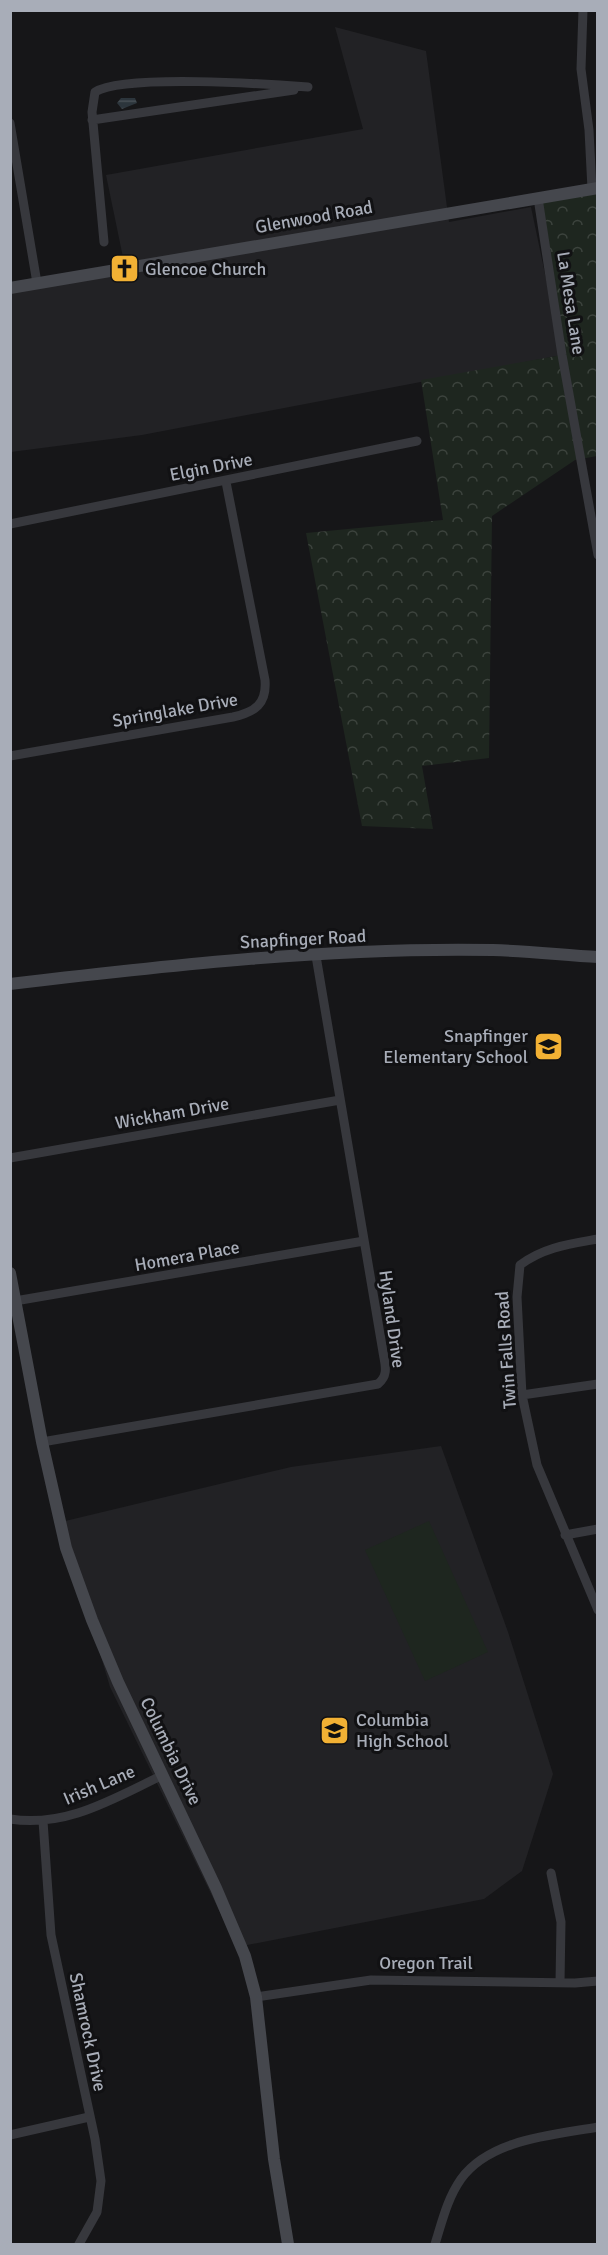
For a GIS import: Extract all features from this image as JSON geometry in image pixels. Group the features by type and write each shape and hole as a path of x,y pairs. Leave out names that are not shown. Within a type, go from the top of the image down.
{"main road":[{"name":"Glenwood Road","path":"10,288 595,188"},
{"name":"Snapfinger Road","path":"10,984 198,962 405,951 492,950 597,957"},
{"name":"Columbia Drive","path":"10,1273 42,1442 66,1548 92,1620 245,1956 256,1997 274,2159 288,2244"}],"street":[{"path":"583,10 581,69 595,188"},
{"path":"92,120 308,87 189,82 114,86 95,92 92,99 92,120 104,242"},
{"path":"10,123 37,283"},
{"name":"La Mesa Lane","path":"538,198 562,355 597,555"},
{"name":"Elgin Drive","path":"10,524 226,482 417,441"},
{"name":"Springlake Drive","path":"10,756 233,717 257,709 266,691 265,680 226,482"},
{"name":"Hyland Drive","path":"42,1442 378,1384 386,1372 316,956"},
{"name":"Wickham Drive","path":"10,1158 340,1100"},
{"name":"Twin Falls Road","path":"597,1239 550,1248 534,1254 520,1265 518,1297 522,1395 537,1465 597,1610"},
{"name":"Homera Place","path":"15,1301 364,1241"},
{"path":"522,1395 597,1384"},
{"path":"565,1535 597,1529"},
{"name":"Irish Lane","path":"10,1819 43,1821 66,1818 92,1809 163,1775"},
{"name":"Shamrock Drive","path":"43,1821 51,1935 89,2116 100,2181 97,2212 79,2244"},
{"path":"551,1873 561,1922 560,1983"},
{"name":"Oregon Trail","path":"256,1997 371,1980 560,1983 597,1981"},
{"path":"10,2135 89,2116"},
{"path":"435,2244 448,2202 461,2179 477,2162 501,2149 542,2137 597,2127"}],"shaded area":[{"path":"335,27 426,51 449,222 531,207 562,355 142,435 11,452 11,286 125,267 106,175 363,129"},
{"path":"121,98 135,98 137,103 122,109 117,103"},
{"name":"Columbia High School","path":"441,1446 508,1632 553,1774 522,1871 484,1899 237,1947 110,1687 61,1522 291,1467"}],"green space":[{"path":"597,194 597,456 575,460 492,516 489,758 422,766 433,829 362,826 306,533 443,520 421,380 562,355 541,201"},
{"path":"429,1521 488,1652 425,1681 365,1550"}],"place":[{"name":"Glencoe Church","path":"124,269"},
{"name":"Snapfinger Elementary School","path":"549,1046"},
{"name":"Columbia High School","path":"335,1730"}]}
